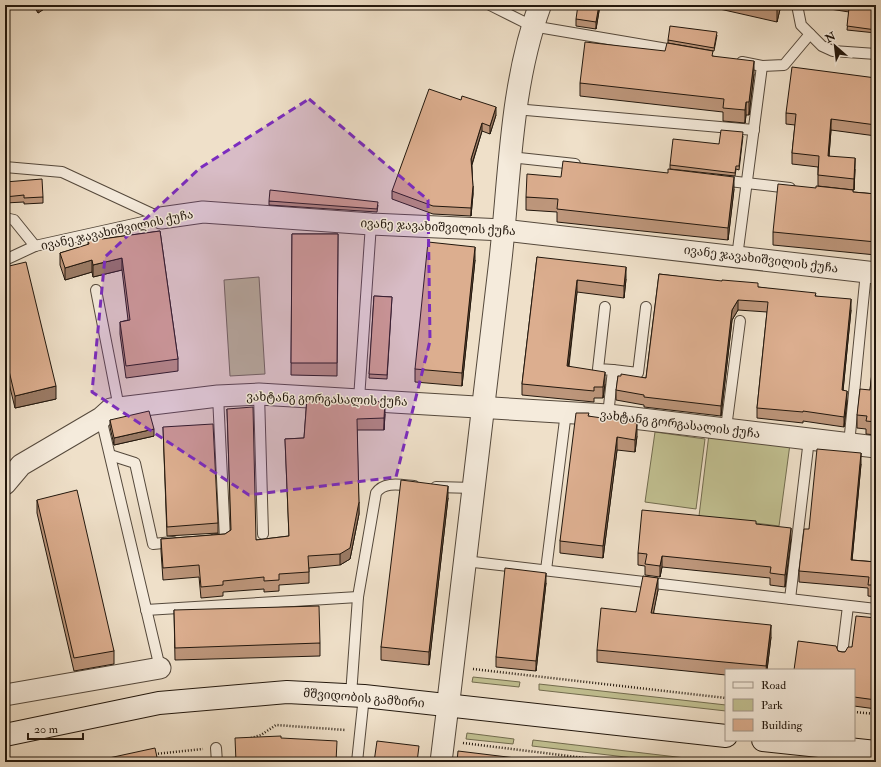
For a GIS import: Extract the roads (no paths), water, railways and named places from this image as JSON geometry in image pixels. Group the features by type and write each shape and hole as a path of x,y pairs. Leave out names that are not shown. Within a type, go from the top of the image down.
{"main road":[{"path":"448,705 504,230 515,108 532,26 540,5"},
{"name":"მშვიდობის გამზირი","path":"5,735 159,703 287,692 357,695 725,736"},
{"path":"772,741 876,752"}],"street":[{"name":"ივანე ჯავახიშვილის ქუჩა","path":"161,218 203,212 371,224 504,230 871,272"},
{"name":"ვახტანგ გორგასალის ქუჩა","path":"5,484 21,465 110,413 218,396 259,394 608,415 876,447"},
{"path":"5,695 160,668"},
{"path":"440,762 448,705"}],"lane":[{"path":"490,5 532,26 686,52"},
{"path":"797,5 801,25 822,46 833,51 876,54"},
{"path":"732,60 762,66 784,65 810,34"},
{"path":"737,257 762,66"},
{"path":"515,108 754,130"},
{"path":"510,156 589,165"},
{"path":"5,167 62,172 161,218"},
{"path":"707,179 800,190"},
{"path":"5,218 14,220 35,246"},
{"name":"ივანე ჯავახიშვილის ქუჩა","path":"5,260 35,246 161,218"},
{"path":"359,399 371,224"},
{"path":"849,444 871,272"},
{"path":"96,290 110,413 110,454 160,668"},
{"path":"606,307 598,369 638,373 646,307"},
{"path":"726,428 740,321"},
{"path":"608,415 613,370"},
{"path":"259,394 264,534"},
{"path":"203,540 224,539 218,396"},
{"path":"546,570 566,412"},
{"path":"790,599 809,439"},
{"path":"110,454 135,463 153,544 181,542"},
{"path":"357,762 360,730 357,695 358,597 376,493 379,488 389,484 474,488"},
{"path":"465,561 876,609"},
{"path":"146,610 358,597"},
{"path":"842,655 848,606"},
{"path":"216,748 217,762"}]}
